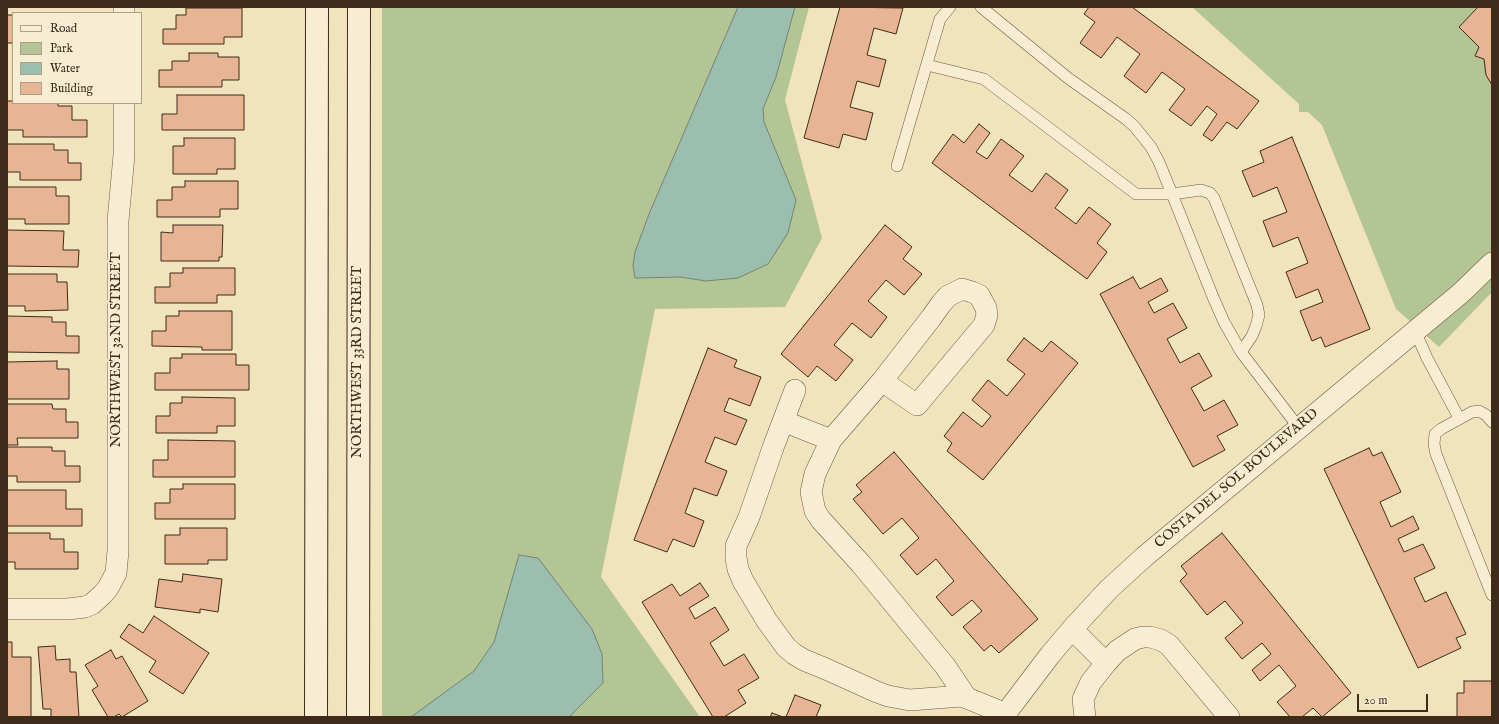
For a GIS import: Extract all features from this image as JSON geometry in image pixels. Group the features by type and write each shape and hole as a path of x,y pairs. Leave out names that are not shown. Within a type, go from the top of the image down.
{"street":[{"path":"316,717 317,7"},
{"name":"NORTHWEST 33RD STREET","path":"358,717 359,7"},
{"name":"NORTHWEST 32ND STREET","path":"7,609 77,608 92,604 103,594 113,580 118,561 117,268 119,205 124,155 124,104"},
{"name":"COSTA DEL SOL BOULEVARD","path":"1005,715 1050,655 1109,589 1144,557 1461,293 1492,263"},
{"path":"882,381 917,405 984,325 986,308 979,295 962,290 948,296 882,381 832,440 822,456 812,484 811,492 815,511 820,520 861,564 945,666 966,697"},
{"path":"796,390 783,421 749,517 736,546 738,569 743,581 767,621 786,647 794,654 804,660 876,692 910,700 962,696 1005,715"},
{"path":"783,421 832,440"},
{"path":"1072,629 1106,663"},
{"path":"1085,717 1083,700 1091,682 1106,663 1126,644 1143,637 1161,640 1168,645 1229,717"}],"lane":[{"path":"897,166 940,19 950,7"},
{"path":"981,7 1068,78 1126,119 1134,126 1151,147 1172,194 1224,322 1241,352 1298,428"},
{"path":"927,65 984,79 1136,194 1172,194 1201,190 1210,193 1214,198 1257,305 1259,315 1256,326 1241,352"},
{"path":"1415,331 1427,358 1459,418"},
{"path":"1492,422 1486,415 1479,411 1472,412 1459,418 1435,434 1434,444 1434,449 1492,595"}],"green space":[{"path":"382,7 809,7 785,100 822,238 785,307 655,309 601,577 700,717 382,717"},
{"path":"1192,7 1492,7 1492,292 1439,347 1396,309 1322,125 1308,112 1299,112 1299,104"}],"water":[{"path":"738,7 795,7 776,77 763,109 764,122 796,200 788,233 768,264 738,278 706,281 680,277 635,278 633,265 635,252 649,214"},
{"path":"519,555 538,558 592,629 602,654 603,683 569,717 411,717 474,671 494,642"}],"building":[{"path":"840,7 903,8 896,34 874,28 867,55 886,60 879,87 857,81 850,107 873,113 866,140 843,134 839,148 804,138"},
{"path":"1089,7 1132,7 1259,101 1237,129 1227,122 1212,141 1203,135 1217,114 1207,106 1191,126 1169,110 1185,89 1162,72 1146,93 1124,76 1140,54 1117,37 1101,58 1080,43 1095,22 1084,14"},
{"path":"1478,7 1492,7 1492,85 1486,75 1484,59 1475,56 1479,47 1459,27"},
{"path":"186,8 242,8 242,37 224,37 224,44 163,44 163,29 176,29 176,15 186,15"},
{"path":"7,15 12,15 12,43 7,43"},
{"path":"189,53 218,53 218,57 239,57 239,80 222,80 222,87 159,87 159,70 172,70 172,61 189,61"},
{"path":"177,95 244,95 244,130 162,130 162,114 177,114"},
{"path":"7,101 12,101 12,104 58,104 58,106 72,106 72,120 87,120 87,137 23,137 23,130 7,130"},
{"path":"979,124 990,133 976,152 987,159 1001,139 1024,156 1009,175 1032,192 1046,173 1068,190 1055,208 1076,224 1089,207 1111,224 1097,243 1107,252 1087,279 932,163 953,134 964,143"},
{"path":"1292,137 1370,329 1325,347 1321,337 1312,341 1300,311 1323,302 1318,289 1296,298 1286,272 1308,263 1298,237 1273,247 1263,221 1287,212 1277,187 1253,197 1242,171 1264,162 1260,151"},
{"path":"184,138 235,138 235,169 217,169 217,174 173,174 173,146 184,146"},
{"path":"7,144 54,144 54,150 68,150 68,163 81,163 81,180 20,180 20,172 7,172"},
{"path":"185,181 238,181 238,209 220,209 220,217 157,217 157,200 172,200 172,187 185,187"},
{"path":"7,187 56,187 56,196 69,196 69,224 25,224 25,219 7,219"},
{"path":"173,225 223,225 222,257 219,257 219,261 161,261 161,232 173,233"},
{"path":"885,225 912,247 903,259 922,274 904,295 886,280 868,301 887,317 871,338 852,323 834,345 853,360 836,381 817,366 808,377 781,354"},
{"path":"7,230 64,231 63,250 79,250 78,267 7,266"},
{"path":"183,268 235,268 235,295 217,295 217,303 155,303 155,287 170,287 170,273 183,273"},
{"path":"7,274 57,274 57,282 67,282 68,310 25,311 25,306 7,306"},
{"path":"1133,277 1140,289 1161,278 1168,291 1148,302 1154,313 1173,303 1187,328 1167,339 1180,363 1199,353 1212,376 1191,388 1204,411 1224,400 1238,425 1217,436 1225,450 1193,467 1100,294"},
{"path":"179,311 232,311 232,350 202,350 202,347 152,346 152,331 166,331 166,316 179,316"},
{"path":"7,316 52,317 52,322 66,322 66,336 79,336 79,353 7,352"},
{"path":"1024,338 1042,352 1051,341 1078,363 983,480 947,451 952,443 944,436 963,412 982,427 991,416 972,400 988,380 1007,396 1025,374 1007,360"},
{"path":"708,348 737,360 734,367 761,377 750,406 729,398 724,411 747,420 736,445 715,437 705,462 727,471 717,496 694,488 685,513 704,521 694,547 673,539 667,552 634,540"},
{"path":"182,354 236,354 236,365 249,365 249,390 155,390 155,373 170,373 170,358 182,358"},
{"path":"57,361 57,369 69,369 69,399 7,399 7,362"},
{"path":"182,397 235,398 235,426 217,426 217,433 156,433 156,416 170,416 170,403 182,403"},
{"path":"7,404 52,404 53,409 66,409 66,422 78,422 78,438 17,438 18,445 7,445"},
{"path":"168,440 235,441 235,477 153,477 153,460 168,460"},
{"path":"7,447 52,447 52,451 65,451 65,466 80,466 80,482 17,482 17,476 7,476"},
{"path":"1369,448 1373,456 1382,452 1401,492 1380,502 1391,527 1413,516 1419,529 1398,539 1404,552 1423,544 1435,568 1414,578 1425,602 1446,592 1466,634 1456,638 1461,648 1418,668 1324,469"},
{"path":"894,452 1038,619 999,653 991,645 984,651 963,627 982,611 972,600 952,616 936,597 954,581 936,559 917,575 900,555 919,538 902,518 883,534 853,499 862,492 856,485"},
{"path":"183,484 235,484 235,519 155,519 155,503 170,503 170,489 183,489"},
{"path":"7,490 66,490 66,509 82,509 82,526 7,526"},
{"path":"180,528 227,528 227,560 208,560 208,564 165,564 165,535 180,535"},
{"path":"7,533 50,533 50,539 64,539 64,552 78,552 78,569 15,569 15,562 7,562"},
{"path":"1222,533 1351,693 1322,717 1313,708 1302,717 1290,717 1277,702 1296,686 1279,665 1260,681 1252,670 1271,654 1262,643 1242,659 1225,638 1243,623 1225,601 1207,615 1180,581 1187,574 1181,566"},
{"path":"183,574 222,579 218,612 200,609 200,613 155,607 159,579 182,582"},
{"path":"700,583 709,596 689,608 695,619 715,607 729,630 710,643 724,666 744,654 759,678 738,690 746,703 724,717 713,717 642,602 672,584 680,596"},
{"path":"154,616 209,653 183,694 149,672 156,661 120,637 129,624 143,633"},
{"path":"7,642 12,642 12,657 31,657 31,717 7,717"},
{"path":"55,646 56,660 70,659 70,672 76,672 79,717 51,717 51,709 43,709 38,647"},
{"path":"111,650 116,659 122,656 148,701 122,717 119,714 114,717 108,717 92,690 98,686 85,665"},
{"path":"1464,681 1492,681 1492,717 1457,717 1457,693 1464,693"},
{"path":"795,695 821,705 816,717 786,717"},
{"path":"772,713 783,717 770,717"}]}
